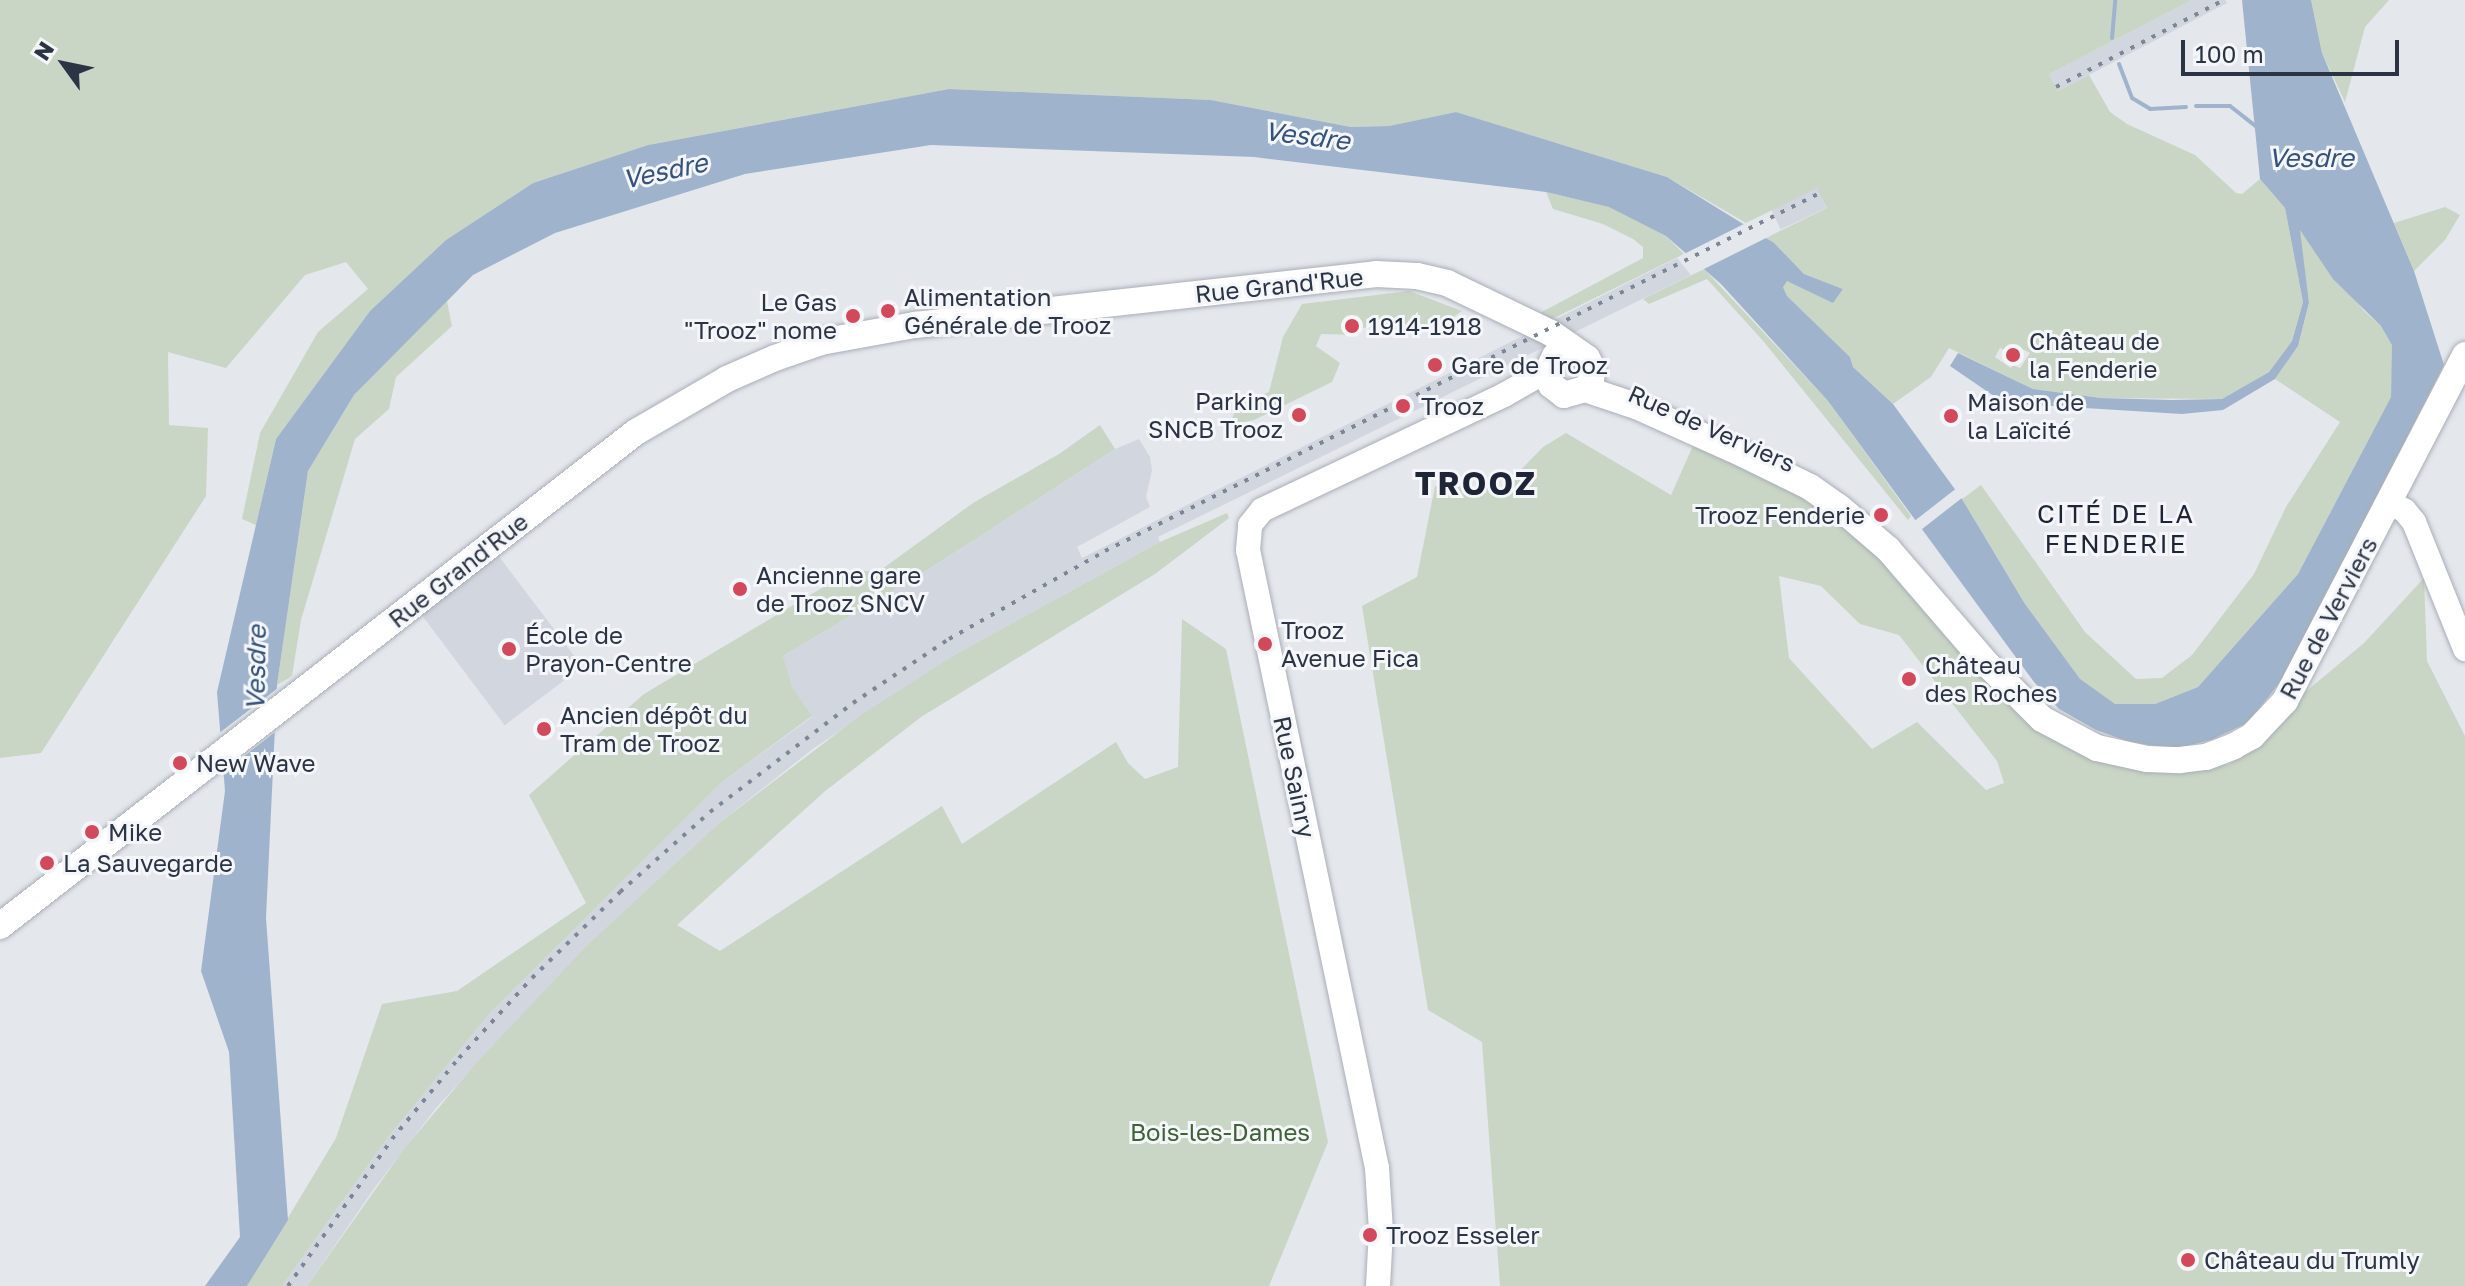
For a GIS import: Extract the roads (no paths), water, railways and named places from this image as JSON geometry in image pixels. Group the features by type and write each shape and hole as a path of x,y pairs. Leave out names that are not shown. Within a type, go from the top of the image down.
{"main road":[{"name":"Rue Grand'Rue","path":"0,926 636,432 674,408 751,369 821,342 869,331 1015,311 1376,274 1406,275 1447,283 1551,333 1557,361 1551,385 1580,386 1587,358 1557,361"},
{"name":"Rue de Verviers","path":"1580,386 1782,458 1849,499 1898,541 2020,687 2061,728 2097,748 2158,759 2206,757 2252,736 2285,701 2465,355"}],"street":[{"name":"Rue Sainry","path":"1378,1286 1381,1231 1377,1168 1248,550 1250,525 1262,510 1479,404 1557,361"},
{"name":"Rue Sainry","path":"1479,404 1580,386"},
{"path":"2389,502 2405,511 2414,522 2465,649"}],"water":[{"name":"Vesdre","path":"2242,0 2311,0 2322,53 2414,271 2444,365 2286,674 2249,722 2211,740 2174,749 2130,742 2096,730 2059,709 2034,682 1828,401 1721,284 1666,236 1609,207 1546,192 1254,157 931,145 745,174 555,233 473,275 354,395 308,471 277,685 266,918 288,1220 247,1286 205,1286 240,1237 229,1052 201,971 225,791 217,692 276,439 370,311 446,240 533,183 648,145 949,89 1211,100 1351,127 1389,126 1456,112 1667,177 1774,243 1804,274 1843,289 1833,303 1787,281 1783,287 1787,296 1850,357 1853,367 1893,404 1962,499 2025,604 2080,679 2115,704 2155,704 2198,687 2298,574 2391,397 2392,345 2381,326 2333,279 2300,230 2309,303 2298,346 2275,379 2223,410 2182,414 2004,403 1950,366 1958,353 2033,389 2101,398 2172,400 2222,399 2269,372 2292,341 2303,302 2285,208 2260,179"}],"waterway":[{"path":"2112,38 2115,0"},
{"path":"2119,64 2132,98 2150,109 2186,107"},
{"path":"2196,106 2230,106 2256,126"}],"railway":[{"path":"2056,87 2224,0"},
{"path":"288,1286 392,1139 459,1058 532,978 620,892 710,812 853,703 949,639 1105,551 1820,193"}],"place":[{"name":"Alimentation Générale de Trooz","path":"888,311"},
{"name":"Le Gas \"Trooz\" nome","path":"853,316"},
{"name":"1914-1918","path":"1352,326"},
{"name":"Château de la Fenderie","path":"2013,355"},
{"name":"Gare de Trooz","path":"1435,365"},
{"name":"Trooz","path":"1403,406"},
{"name":"Parking SNCB Trooz","path":"1299,415"},
{"name":"Maison de la Laïcité","path":"1951,416"},
{"name":"Trooz Fenderie","path":"1881,515"},
{"name":"Ancienne gare de Trooz SNCV","path":"740,589"},
{"name":"Trooz Avenue Fica","path":"1265,644"},
{"name":"École de Prayon-Centre","path":"509,649"},
{"name":"Château des Roches","path":"1909,679"},
{"name":"Ancien dépôt du Tram de Trooz","path":"544,729"},
{"name":"New Wave","path":"180,763"},
{"name":"Mike","path":"92,832"},
{"name":"La Sauvegarde","path":"47,863"},
{"name":"Trooz Esseler","path":"1370,1235"},
{"name":"Château du Trumly","path":"2188,1260"}],"district":[{"name":"TROOZ","path":"1476,483"},
{"name":"CITÉ DE LA FENDERIE","path":"2116,529"}],"park label":[{"name":"Bois-les-Dames","path":"1220,1132"}]}
